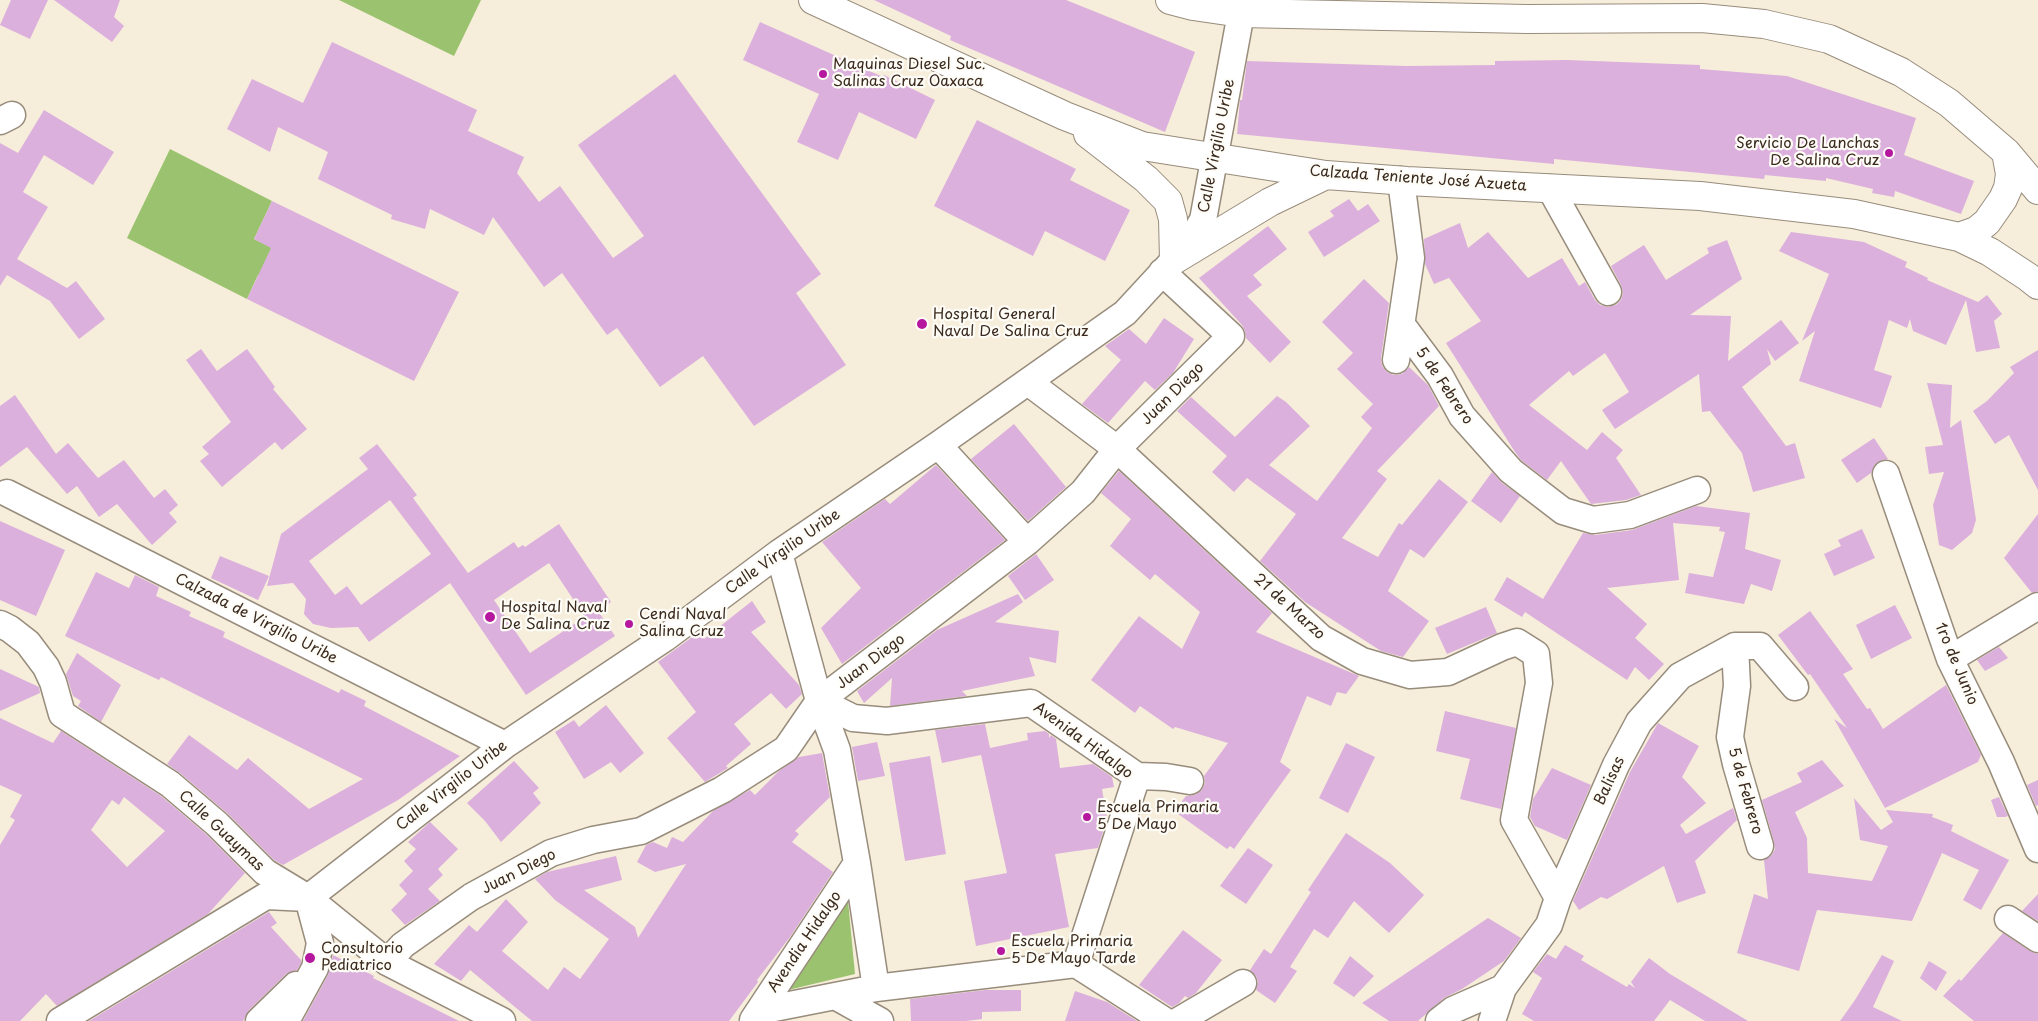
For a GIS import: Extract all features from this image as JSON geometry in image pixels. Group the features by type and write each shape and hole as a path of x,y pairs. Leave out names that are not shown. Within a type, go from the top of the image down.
{"main road":[{"name":"Calzada Teniente José Azueta","path":"813,0 1066,116 1142,146 1326,175 1700,196 1854,214 1959,238 1990,252 2038,285"},
{"path":"1170,0 1193,6 1241,13 1527,19 1702,18 1764,24 1829,39 1901,72 1949,103 2006,152 2038,190"},
{"path":"1066,116 1146,179 1168,201 1173,219 1168,266"},
{"path":"1959,238 1976,231 1987,222 2004,199 2010,174 2006,152"},
{"path":"1168,266 1270,202 1326,175"}],"street":[{"name":"Calle Virgilio Uribe","path":"308,898 505,745 665,638 779,553 938,445 1125,313 1194,236 1203,220 1216,158 1241,13"},
{"name":"5 de Febrero","path":"1396,360 1411,258 1401,180"},
{"path":"1550,188 1608,292"},
{"name":"Juan Diego","path":"387,962 403,945 471,897 551,853 593,840 641,831 722,790 786,749 819,701 1027,542 1083,492 1117,449 1231,336 1168,266"},
{"name":"5 de Febrero","path":"1402,325 1440,376 1462,416 1511,471 1563,511 1594,520 1630,515 1697,490"},
{"path":"1028,382 1117,449"},
{"path":"938,445 1027,542"},
{"name":"21 de Marzo","path":"1117,449 1321,638 1362,661 1410,674 1448,672 1517,642 1536,654 1538,683 1514,820 1558,898"},
{"name":"1ro de Junio","path":"1886,474 1950,659 2001,762 2038,849"},
{"name":"Calzada de Virgilio Uribe","path":"7,493 505,745"},
{"path":"779,553 819,701 837,750 876,988"},
{"path":"1950,659 2038,606"},
{"name":"Calle Guaymas","path":"0,624 10,629 28,644 46,667 53,682 62,714 170,784 217,824 265,872 308,898 387,962 502,1021"},
{"name":"5 de Febrero","path":"1734,646 1736,686 1730,737 1760,846"},
{"name":"Balisas","path":"1492,1021 1504,988 1550,924 1558,898 1616,765 1639,722 1680,676 1734,646 1760,646 1795,686"},
{"name":"Avenida Hidalgo","path":"819,701 853,718 887,721 1031,703 1137,776 1076,964"},
{"path":"1137,776 1166,777 1190,781"},
{"name":"Avendia Hidalgo","path":"755,1016 857,864"},
{"path":"60,1021 266,896 308,898 320,943 315,968 286,1021"},
{"path":"2008,920 2038,939"},
{"path":"755,1016 876,988 1076,964 1165,1021"},
{"path":"259,1021 315,968"},
{"path":"1178,1021 1243,983"},
{"path":"1439,1021 1453,1010 1504,988"},
{"path":"835,996 880,1021"}],"green space":[{"path":"339,0 481,0 454,56"},
{"path":"170,149 272,201 254,239 440,329 426,357 258,275 247,299 127,238"},
{"path":"848,901 855,974 788,990"}],"building":[{"path":"11,0 48,0 30,39 0,25"},
{"path":"54,0 120,0 114,17 124,26 112,42"},
{"path":"874,0 1066,0 1195,52 1165,132 950,40 951,36"},
{"path":"760,22 883,77 884,75 935,100 916,139 859,112 838,160 797,142 819,94 743,60"},
{"path":"332,42 477,110 468,131 524,157 517,173 539,202 560,186 613,258 644,236 578,145 675,74 821,274 796,293 846,365 754,426 703,356 660,387 617,328 607,335 562,273 544,287 493,217 484,235 430,209 425,229 391,219 392,215 318,179 328,152 278,127 270,152 227,129 252,79 303,103"},
{"path":"1567,60 1700,65 1700,69 1787,76 1916,118 1904,155 1974,181 1961,214 1895,191 1894,197 1872,193 1873,189 1826,178 1826,181 1765,175 1764,179 1554,159 1554,164 1237,134 1240,100 1242,100 1247,61 1406,66 1495,65 1495,61"},
{"path":"44,110 114,152 93,185 44,155 23,192 48,207 17,259 67,288 76,281 105,319 79,339 50,301 7,275 0,286 0,143 18,153"},
{"path":"977,120 1076,169 1070,180 1130,210 1105,261 1045,231 1033,256 934,206"},
{"path":"1349,199 1358,211 1368,204 1380,221 1324,257 1308,232 1334,216 1330,211"},
{"path":"272,201 459,292 414,381 247,299 271,248 254,239"},
{"path":"1460,223 1468,248 1488,232 1528,278 1562,258 1579,286 1585,282 1595,300 1600,305 1607,307 1616,305 1621,300 1623,293 1611,266 1644,245 1666,280 1709,253 1707,248 1727,240 1742,279 1690,315 1731,316 1728,361 1781,320 1799,343 1775,361 1767,349 1771,364 1742,387 1786,446 1795,443 1805,478 1753,492 1742,453 1710,411 1702,412 1699,374 1615,429 1602,410 1629,392 1605,353 1573,376 1569,371 1529,405 1587,450 1602,432 1623,450 1616,458 1641,495 1626,500 1591,504 1561,461 1547,480 1521,460 1515,452 1446,343 1481,321 1449,278 1434,284 1425,264 1424,239"},
{"path":"1268,226 1287,249 1253,275 1262,285 1247,296 1291,342 1270,363 1246,338 1242,325 1199,278"},
{"path":"1791,232 1864,242 1907,262 1905,267 1928,278 1927,280 1978,302 1987,295 2002,314 1994,321 2000,348 1976,352 1966,300 1946,345 1913,331 1910,319 1907,328 1889,320 1874,370 1892,376 1881,408 1799,381 1815,331 1802,341 1829,274 1779,251"},
{"path":"1364,279 1389,303 1381,358 1382,366 1387,372 1394,375 1402,374 1409,367 1428,385 1439,406 1377,471 1387,479 1342,538 1378,557 1399,523 1402,525 1439,479 1468,502 1424,558 1410,549 1388,591 1429,621 1403,657 1381,651 1305,602 1260,561 1296,514 1247,478 1234,492 1212,472 1227,456 1177,411 1191,397 1235,437 1277,396 1286,402 1310,426 1269,465 1317,501 1372,428 1361,417 1373,404 1337,369 1353,353 1322,322"},
{"path":"1164,318 1194,339 1173,373 1155,390 1145,381 1108,423 1082,404 1121,360 1105,346 1129,329 1146,344"},
{"path":"201,349 217,371 247,349 275,387 273,389 307,429 282,450 275,442 222,487 200,461 209,454 202,447 231,422 186,360"},
{"path":"2038,350 2038,490 2009,435 1995,444 1973,411 1987,401 2014,373 2010,367"},
{"path":"1927,383 1952,385 1950,428 1961,420 1976,520 1972,533 1952,550 1939,545 1933,505 1944,472 1929,474 1925,447 1943,445"},
{"path":"15,395 56,454 68,443 98,478 124,460 154,498 165,489 178,505 169,513 177,522 152,545 117,504 99,517 77,486 67,494 27,447 0,467 0,406"},
{"path":"1014,424 1066,487 1028,521 971,459"},
{"path":"1874,438 1888,459 1875,464 1871,473 1857,483 1841,460"},
{"path":"377,444 417,495 413,498 468,573 514,542 518,548 523,545 525,547 559,524 611,602 598,611 615,636 526,695 450,583 369,642 358,627 331,628 313,624 304,614 306,599 293,583 267,586 281,534 368,469 359,458","holes":["390,500 431,554 361,605 347,586 335,595 309,561","549,563 585,617 530,653 494,600"]},
{"path":"936,465 1005,540 842,664 821,628 861,588 822,542 885,499 890,504"},
{"path":"1119,471 1272,613 1256,632 1359,676 1346,694 1337,692 1331,706 1307,696 1280,762 1291,770 1234,849 1230,846 1227,849 1174,811 1186,796 1195,795 1202,790 1205,783 1204,776 1228,743 1175,727 1173,729 1140,706 1135,713 1091,680 1139,616 1182,649 1200,612 1155,574 1150,580 1110,546 1131,519 1101,493"},
{"path":"1492,472 1502,483 1520,496 1501,523 1471,501"},
{"path":"1696,506 1750,513 1745,549 1781,560 1772,591 1751,584 1744,604 1685,593 1689,573 1713,577 1725,532 1719,531 1720,527 1673,523 1679,580 1607,588 1647,624 1635,638 1664,664 1649,680 1635,667 1627,680 1525,612 1522,617 1494,600 1507,577 1543,599 1583,533 1595,535 1632,530"},
{"path":"2038,514 2038,591 2032,593 2004,558"},
{"path":"0,521 65,550 36,616 0,600"},
{"path":"1862,529 1875,558 1834,576 1824,554 1841,546 1838,540"},
{"path":"1036,554 1054,580 1025,600 1008,576"},
{"path":"220,556 269,576 258,600 211,578"},
{"path":"96,572 129,588 135,575 159,587 156,596 191,612 189,616 225,632 223,637 339,693 341,689 366,701 364,706 460,756 398,800 283,865 274,860 227,813 167,764 189,735 237,770 248,758 309,809 363,779 161,677 159,680 65,636"},
{"path":"1018,594 1023,602 995,622 1059,631 1056,663 1029,657 1035,676 962,691 967,696 890,706 892,678 864,703 857,691 937,630"},
{"path":"752,601 766,622 751,632 799,685 802,694 786,709 771,693 734,724 751,744 726,766 728,768 705,782 667,738 696,712 658,662 699,632 704,639"},
{"path":"1895,605 1912,638 1871,659 1856,625"},
{"path":"1486,607 1497,633 1447,654 1435,628"},
{"path":"1810,611 1853,669 1843,674 1867,709 1870,708 1883,729 1946,685 1981,755 1978,762 1885,808 1834,719 1847,728 1810,674 1808,675 1778,635"},
{"path":"1999,647 2008,658 1985,671 1977,660"},
{"path":"77,653 121,685 101,722 78,706 81,701 73,696 66,674"},
{"path":"0,669 39,687 40,693 0,711"},
{"path":"606,705 644,753 620,773 611,762 584,779 555,732 574,720 579,727"},
{"path":"1445,711 1516,728 1501,809 1460,799 1470,759 1436,751"},
{"path":"0,718 53,743 61,731 161,796 207,835 245,873 208,914 57,1006 46,994 20,1021 0,1021 0,845 15,820 10,817 22,795 0,785","holes":["124,797 165,831 127,867 91,830 112,800 119,805"]},
{"path":"1658,723 1699,746 1682,777 1706,803 1680,825 1686,834 1733,808 1737,820 1695,861 1706,893 1677,903 1664,866 1607,899 1601,897 1579,910 1573,901 1630,772"},
{"path":"985,724 990,748 1028,740 1027,733 1045,731 1049,734 1049,738 1051,735 1056,739 1060,768 1093,764 1112,777 1114,787 1102,789 1107,819 1098,848 1055,854 1069,927 976,946 964,881 1007,873 981,755 942,763 935,730"},
{"path":"877,742 885,776 858,781 852,747"},
{"path":"1346,743 1375,757 1348,813 1319,798"},
{"path":"822,753 830,797 795,831 799,834 792,842 833,872 790,937 729,1021 532,1021 470,970 461,981 434,964 469,925 477,932 506,899 528,922 502,951 548,990 564,967 580,979 609,939 555,900 535,879 547,872 616,856 622,880 584,890 635,927 638,938 686,864 655,872 637,862 646,845 653,842 667,848 672,837 683,842 713,811 750,790 755,795 779,771 799,757"},
{"path":"930,756 946,854 905,861 889,763"},
{"path":"1822,760 1844,786 1795,812 1807,838 1808,873 1872,881 1888,846 1860,840 1854,798 1881,830 1893,822 1886,810 1933,814 1932,817 1953,825 1951,831 2009,860 1981,910 1963,900 1979,870 1942,853 1912,921 1817,910 1799,971 1737,953 1754,894 1768,899 1764,860 1772,855 1775,849 1762,800 1802,782 1797,773"},
{"path":"514,761 539,788 533,793 541,803 501,842 485,821 467,803"},
{"path":"1552,768 1591,785 1567,840 1535,826 1530,817 1533,799"},
{"path":"2038,780 2038,805 2036,806 2027,785"},
{"path":"1999,797 2008,816 1997,817 1991,800"},
{"path":"430,822 458,849 438,869 443,875 428,889 440,901 405,925 391,910 407,894 399,885 413,871 404,861 416,849 408,842"},
{"path":"1346,833 1390,863 1424,895 1389,933 1354,901 1328,938 1314,929 1290,967 1297,971 1275,1003 1256,990 1258,982 1256,976 1250,970 1264,949 1271,954 1311,892 1308,890"},
{"path":"1248,848 1273,865 1246,904 1220,886"},
{"path":"2038,894 2038,921 2022,911"},
{"path":"269,912 277,923 271,927 301,960 301,963 297,970 286,974 249,1010 243,1021 89,1021"},
{"path":"1488,918 1521,938 1504,961 1462,989 1444,998 1418,1021 1389,1021 1362,1003"},
{"path":"1183,930 1222,960 1196,993 1188,998 1185,996 1172,1007 1139,985"},
{"path":"2003,933 2030,951 2038,954 2038,1021 1974,1021 1943,996 1959,979 1961,981"},
{"path":"1565,945 1584,956 1581,960 1627,987 1629,984 1635,988 1631,982 1649,958 1670,974 1748,1021 1705,1021 1670,1000 1654,1021 1534,1021 1522,1014 1542,978 1533,972 1547,954 1556,959"},
{"path":"333,955 374,976 373,978 459,1021 303,1021 328,975"},
{"path":"1882,955 1894,961 1873,1007 1902,1021 1840,1021 1855,1000"},
{"path":"1350,956 1374,976 1354,997 1333,983"},
{"path":"1929,961 1947,972 1936,991 1920,978"},
{"path":"985,990 1021,990 1021,1011 982,1012 982,1019 966,1021 911,1021 910,999"},
{"path":"1075,991 1107,1002 1137,1021 1065,1021"}],"place":[{"name":"Maquinas Diesel Suc. Salinas Cruz Oaxaca","path":"823,74"},
{"name":"Servicio De Lanchas De Salina Cruz","path":"1889,153"},
{"name":"Hospital General Naval De Salina Cruz","path":"922,324"},
{"name":"Hospital Naval De Salina Cruz","path":"490,617"},
{"name":"Cendi Naval Salina Cruz","path":"629,624"},
{"name":"Escuela Primaria 5 De Mayo","path":"1087,817"},
{"name":"Escuela Primaria 5 De Mayo Tarde","path":"1001,951"},
{"name":"Consultorio Pediatrico","path":"310,958"}]}
